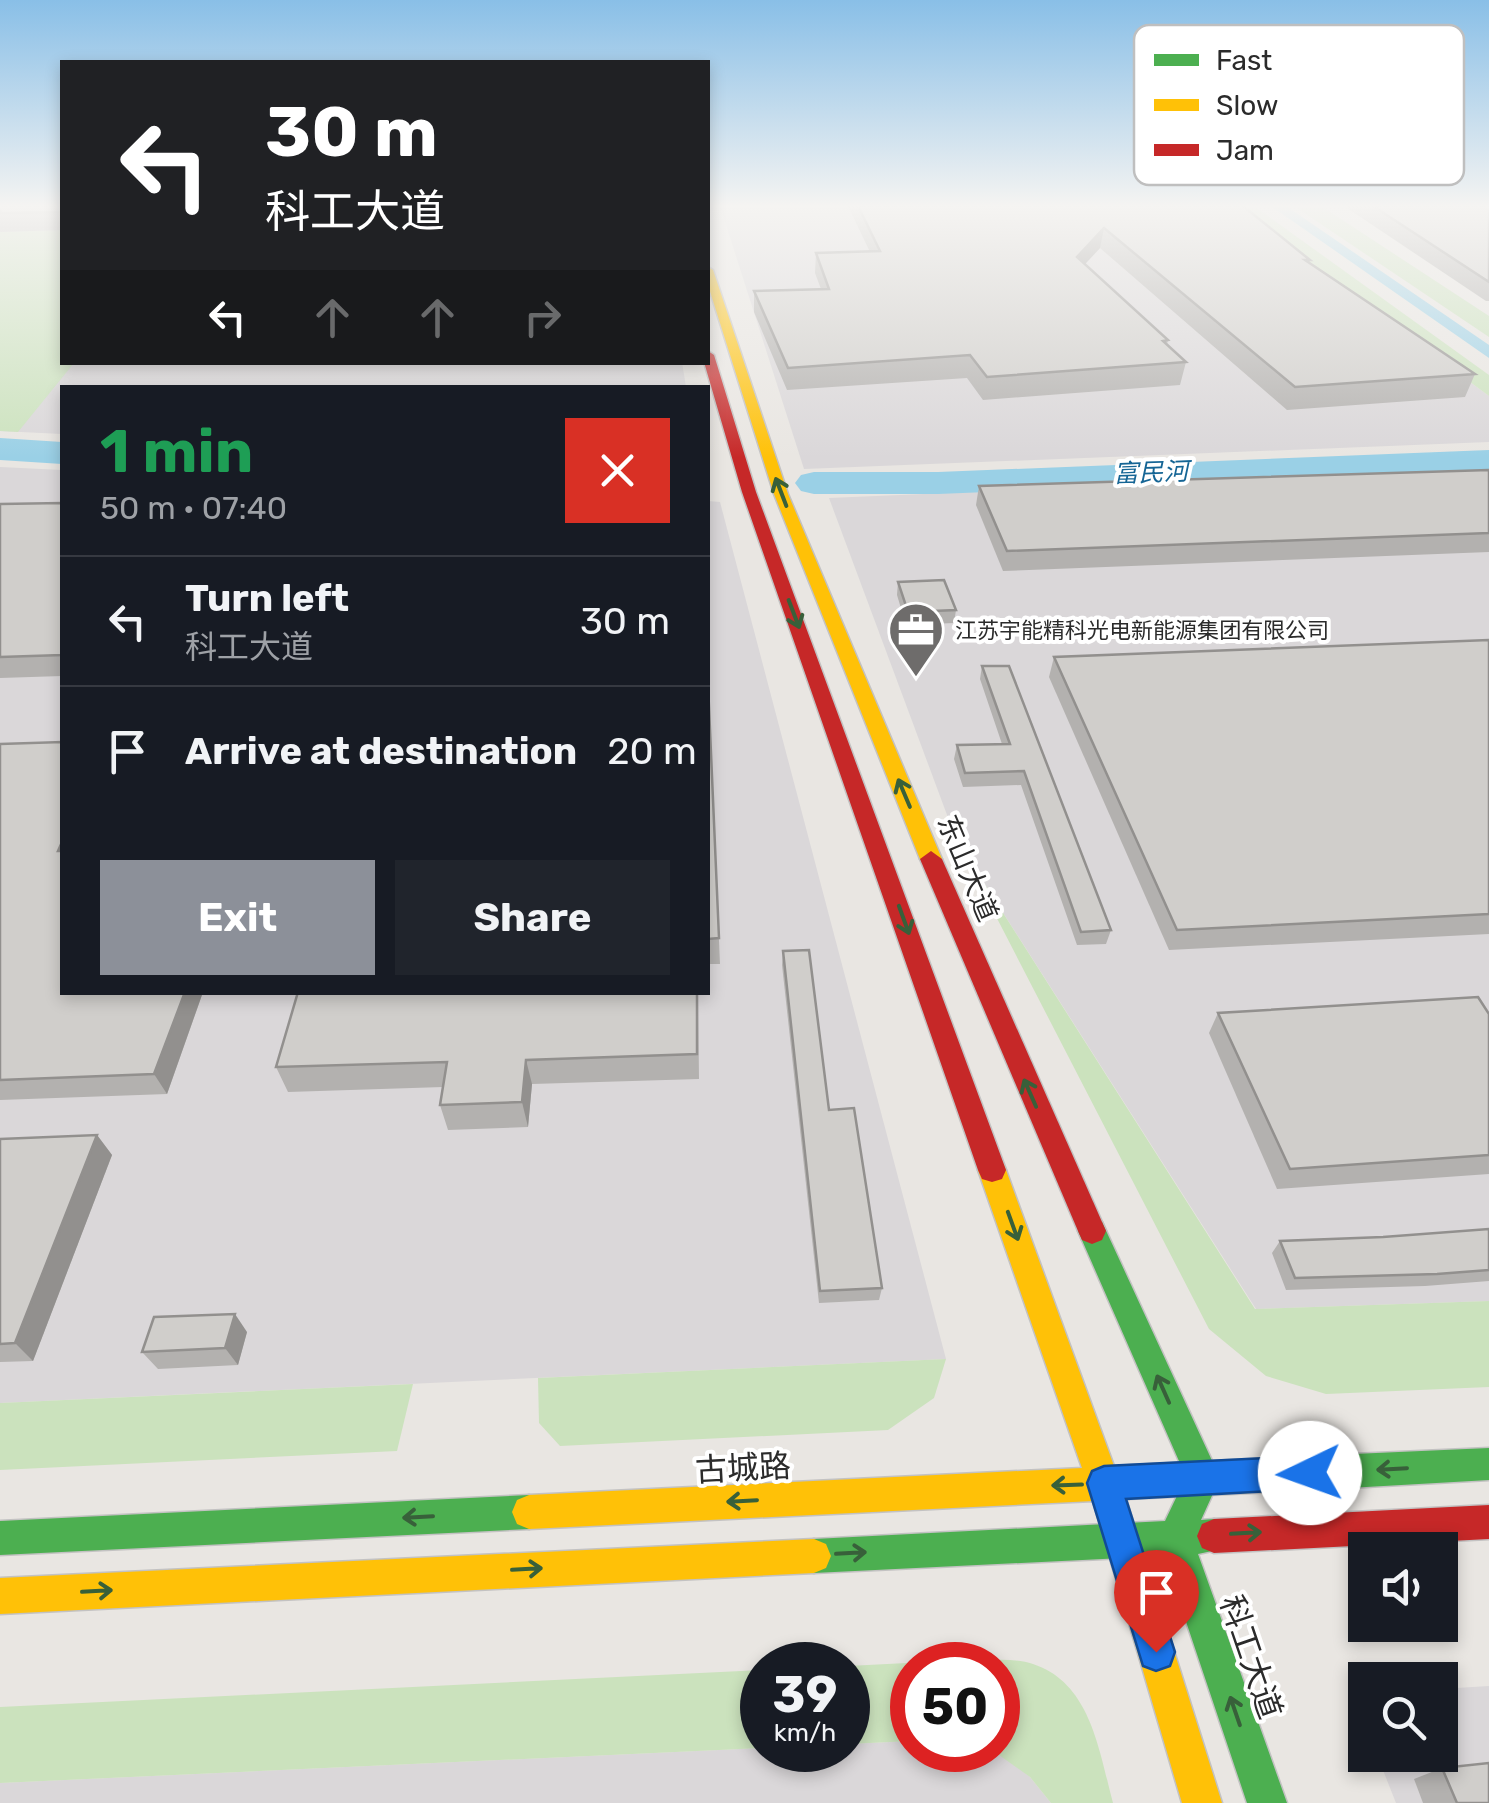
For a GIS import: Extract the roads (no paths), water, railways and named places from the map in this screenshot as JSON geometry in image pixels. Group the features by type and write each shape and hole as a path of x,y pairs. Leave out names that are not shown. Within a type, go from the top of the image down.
{"main road":[{"name":"东山大道","path":"715,290 781,494 862,693 1010,1048 1203,1478"},
{"path":"710,362 749,492 1104,1483 1202,1803"},
{"name":"古城路","path":"0,1538 1489,1464"},
{"path":"1175,1537 1203,1478"},
{"path":"0,1596 1489,1522"},
{"name":"科工大道","path":"1175,1537 1267,1803"}],"waterway":[{"path":"1399,290 1489,353"},
{"name":"富民河","path":"0,449 60,453"},
{"name":"富民河","path":"814,483 938,483 1489,461"}],"place":[{"name":"江苏宇能精科光电新能源集团有限公司","path":"916,679"}]}
